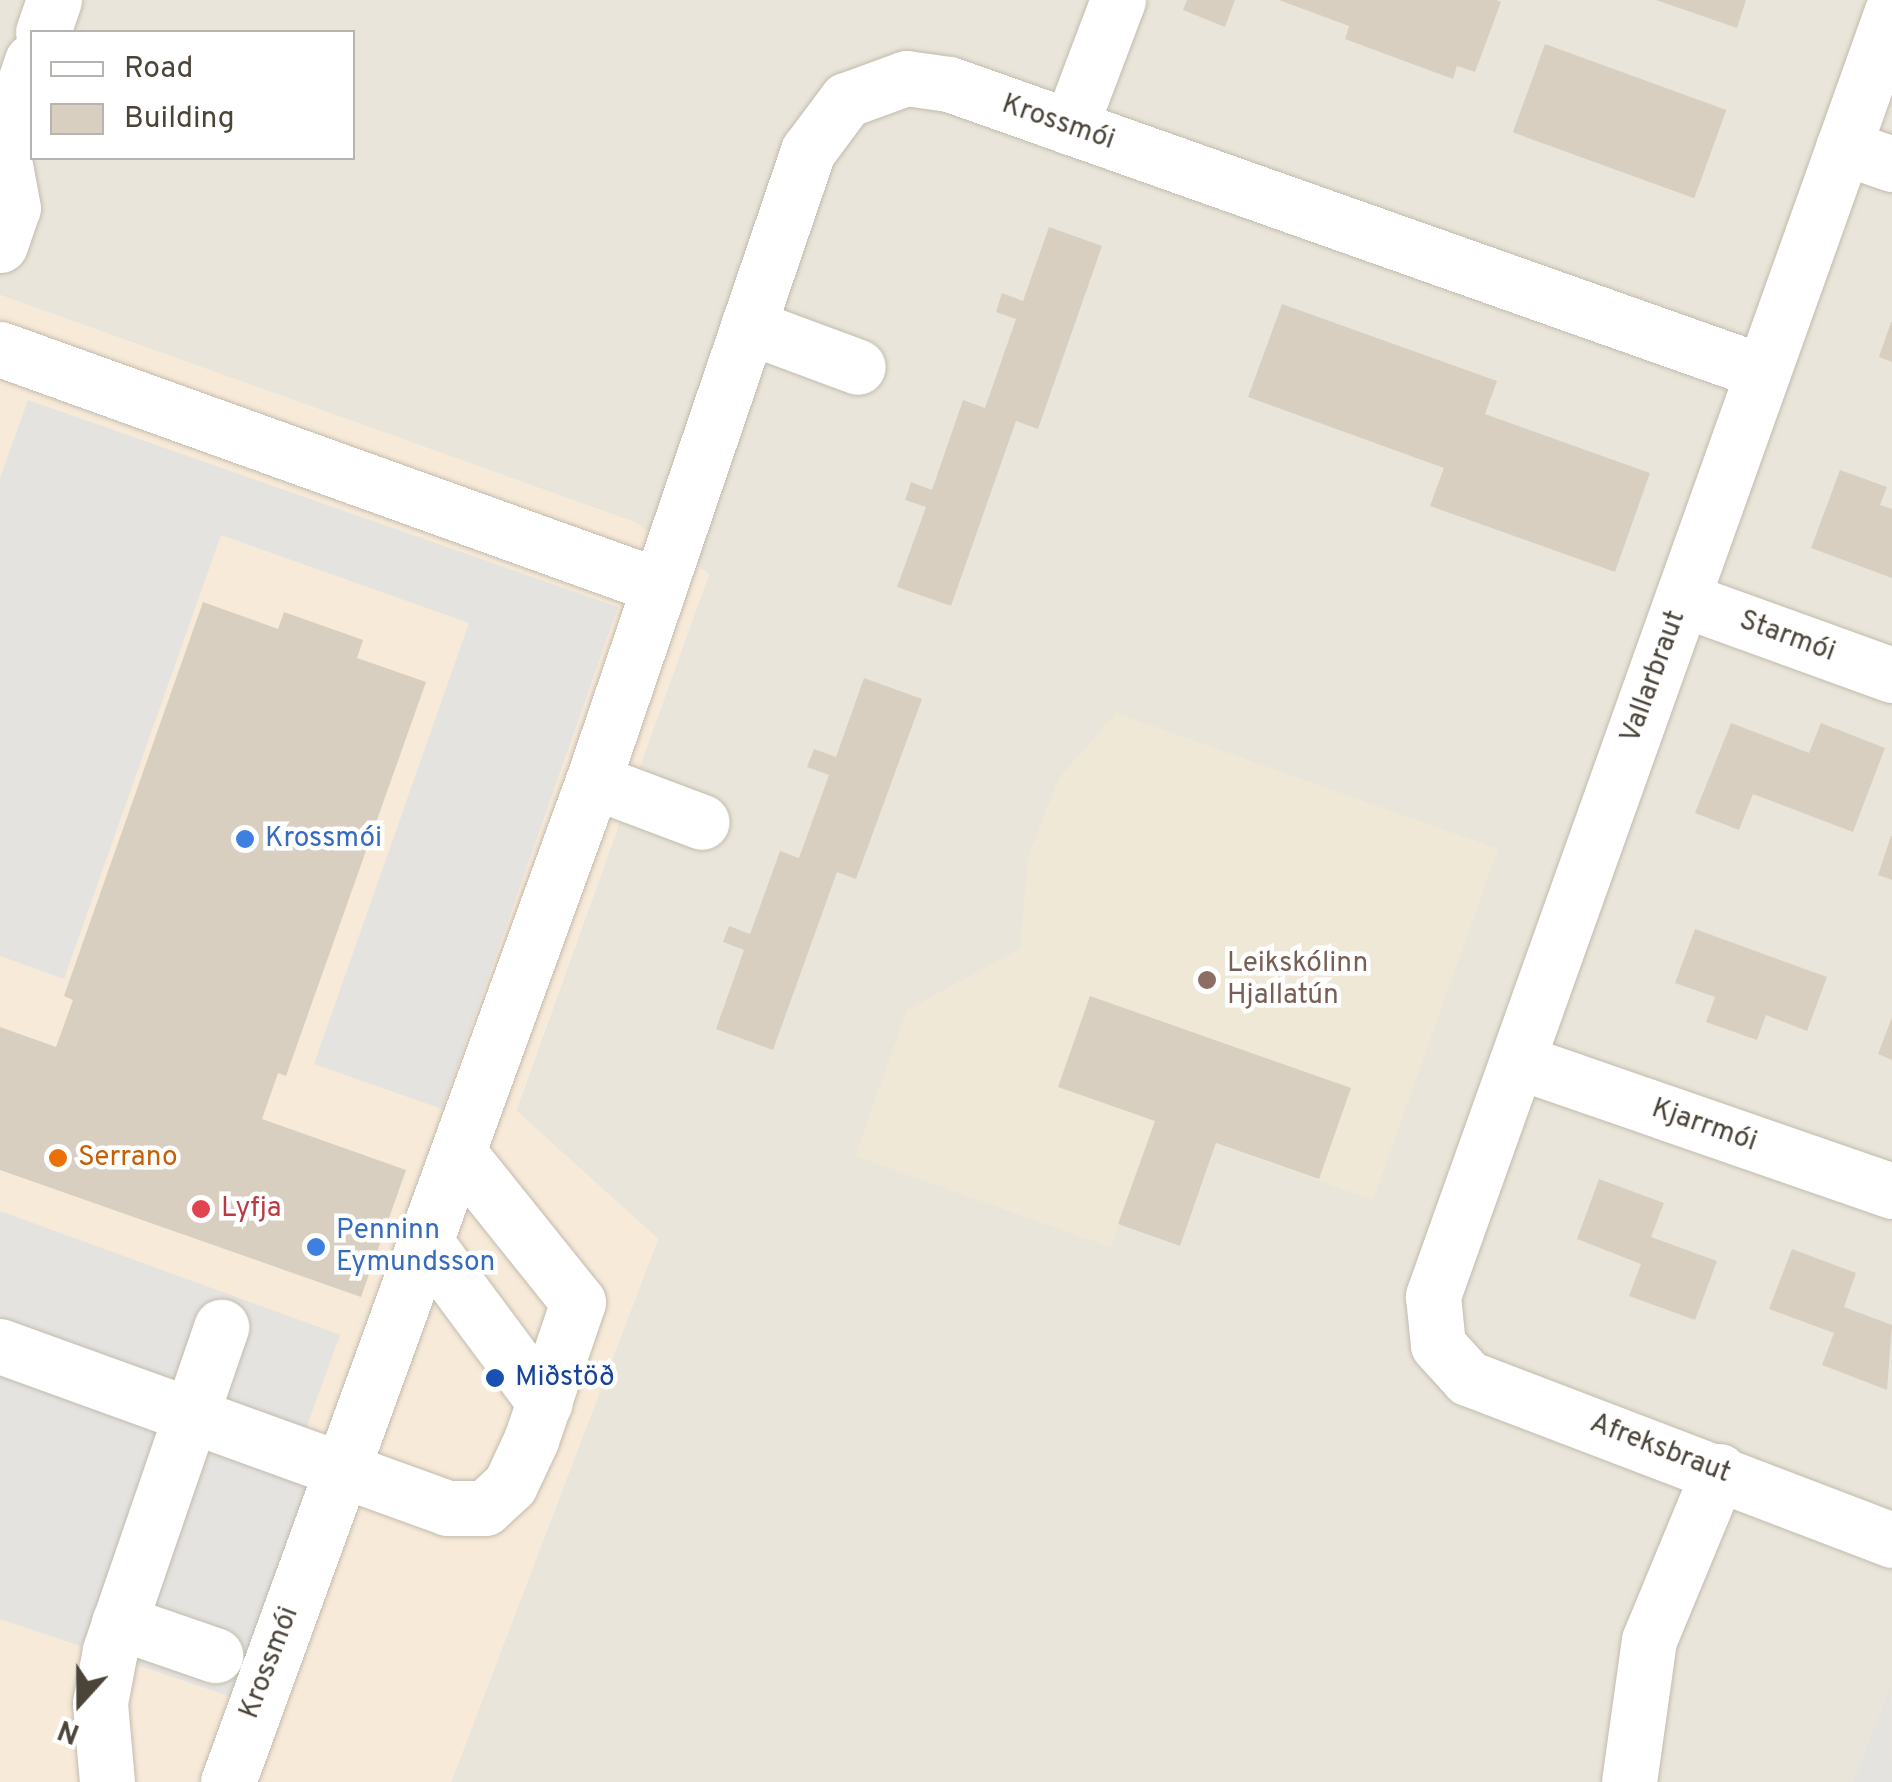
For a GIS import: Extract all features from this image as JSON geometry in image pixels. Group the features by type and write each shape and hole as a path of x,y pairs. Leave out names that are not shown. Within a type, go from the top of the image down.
{"street":[{"path":"43,30 54,0"},
{"path":"1070,127 1118,0"},
{"name":"Vallarbraut","path":"1438,1345 1433,1296 1763,372 1868,156 1892,11"},
{"path":"0,245 13,208 2,149 30,67"},
{"name":"Krossmói","path":"228,1782 593,781 808,152 846,100 884,81 928,79 1763,372"},
{"path":"748,326 858,367"},
{"path":"0,350 659,586"},
{"name":"Starmói","path":"1682,599 1892,675"},
{"path":"593,781 702,822"},
{"name":"Kjarrmói","path":"1516,1060 1892,1191"},
{"path":"434,1220 546,1400"},
{"path":"0,1346 447,1508 485,1508 510,1485 546,1400 578,1302 434,1220"},
{"path":"107,1782 100,1703 119,1622 220,1327"},
{"name":"Afreksbraut","path":"1438,1345 1468,1378 1719,1470 1892,1540"},
{"path":"1628,1782 1650,1640 1719,1470"},
{"path":"119,1622 215,1655"}],"shaded area":[{"path":"0,0 1892,0 1892,1782 451,1782 658,1239 516,1111 709,574 634,522 0,295"},
{"path":"0,295 634,522 709,574 516,1110 658,1239 451,1782 0,1782"},
{"path":"28,400 618,607 442,1109 314,1064 469,623 221,535 64,979 0,956 0,478"},
{"name":"Leikskólinn Hjallatún","path":"1116,713 1498,849 1373,1200 1217,1144 1180,1246 1119,1225 1110,1247 855,1156 907,1010 1020,949 1028,857 1059,778"},
{"path":"0,1211 340,1335 300,1444 0,1334"},
{"path":"0,1365 312,1470 235,1698 0,1619"},
{"path":"1891,1686 1892,1782 1853,1782"}],"building":[{"path":"1187,0 1235,0 1225,27 1183,10"},
{"path":"1279,0 1501,2 1475,72 1457,66 1453,79 1345,39 1349,26"},
{"path":"1656,0 1746,0 1737,28"},
{"path":"1545,44 1726,110 1694,198 1513,132"},
{"path":"1049,227 1102,246 1038,429 1016,421 951,606 897,587 926,507 905,500 911,482 932,490 963,400 985,408 1016,319 996,312 1002,293 1023,301"},
{"path":"1282,304 1497,381 1485,414 1650,473 1615,572 1430,506 1444,468 1248,397"},
{"path":"1892,322 1892,362 1879,357"},
{"path":"1840,470 1887,487 1880,505 1892,509 1892,578 1811,548"},
{"name":"Krossmói","path":"203,602 278,629 284,612 363,640 357,658 426,682 286,1076 278,1073 262,1119 406,1170 361,1297 0,1170 0,1027 56,1047 73,1000 64,996"},
{"path":"864,678 922,699 856,879 837,872 773,1050 716,1029 744,950 723,942 729,926 750,934 780,851 799,858 829,775 807,767 814,749 836,757"},
{"path":"1731,723 1809,753 1821,723 1885,748 1853,832 1753,794 1739,830 1695,813"},
{"path":"1892,836 1892,880 1878,875"},
{"path":"1695,929 1827,977 1807,1031 1766,1015 1757,1040 1706,1022 1715,997 1675,983"},
{"path":"1090,996 1351,1088 1319,1179 1216,1143 1180,1246 1118,1224 1155,1121 1058,1087"},
{"path":"1892,1017 1892,1060 1878,1054"},
{"path":"1599,1179 1664,1203 1651,1237 1717,1261 1695,1320 1629,1296 1641,1264 1577,1239"},
{"path":"1792,1249 1856,1273 1844,1307 1892,1325 1887,1390 1822,1365 1834,1333 1769,1309"}],"place":[{"name":"Krossmói","path":"245,839"},
{"name":"Leikskólinn Hjallatún","path":"1207,980"},
{"name":"Serrano","path":"58,1158"},
{"name":"Lyfja","path":"201,1209"},
{"name":"Penninn Eymundsson","path":"316,1247"},
{"name":"Miðstöð","path":"495,1378"}]}
